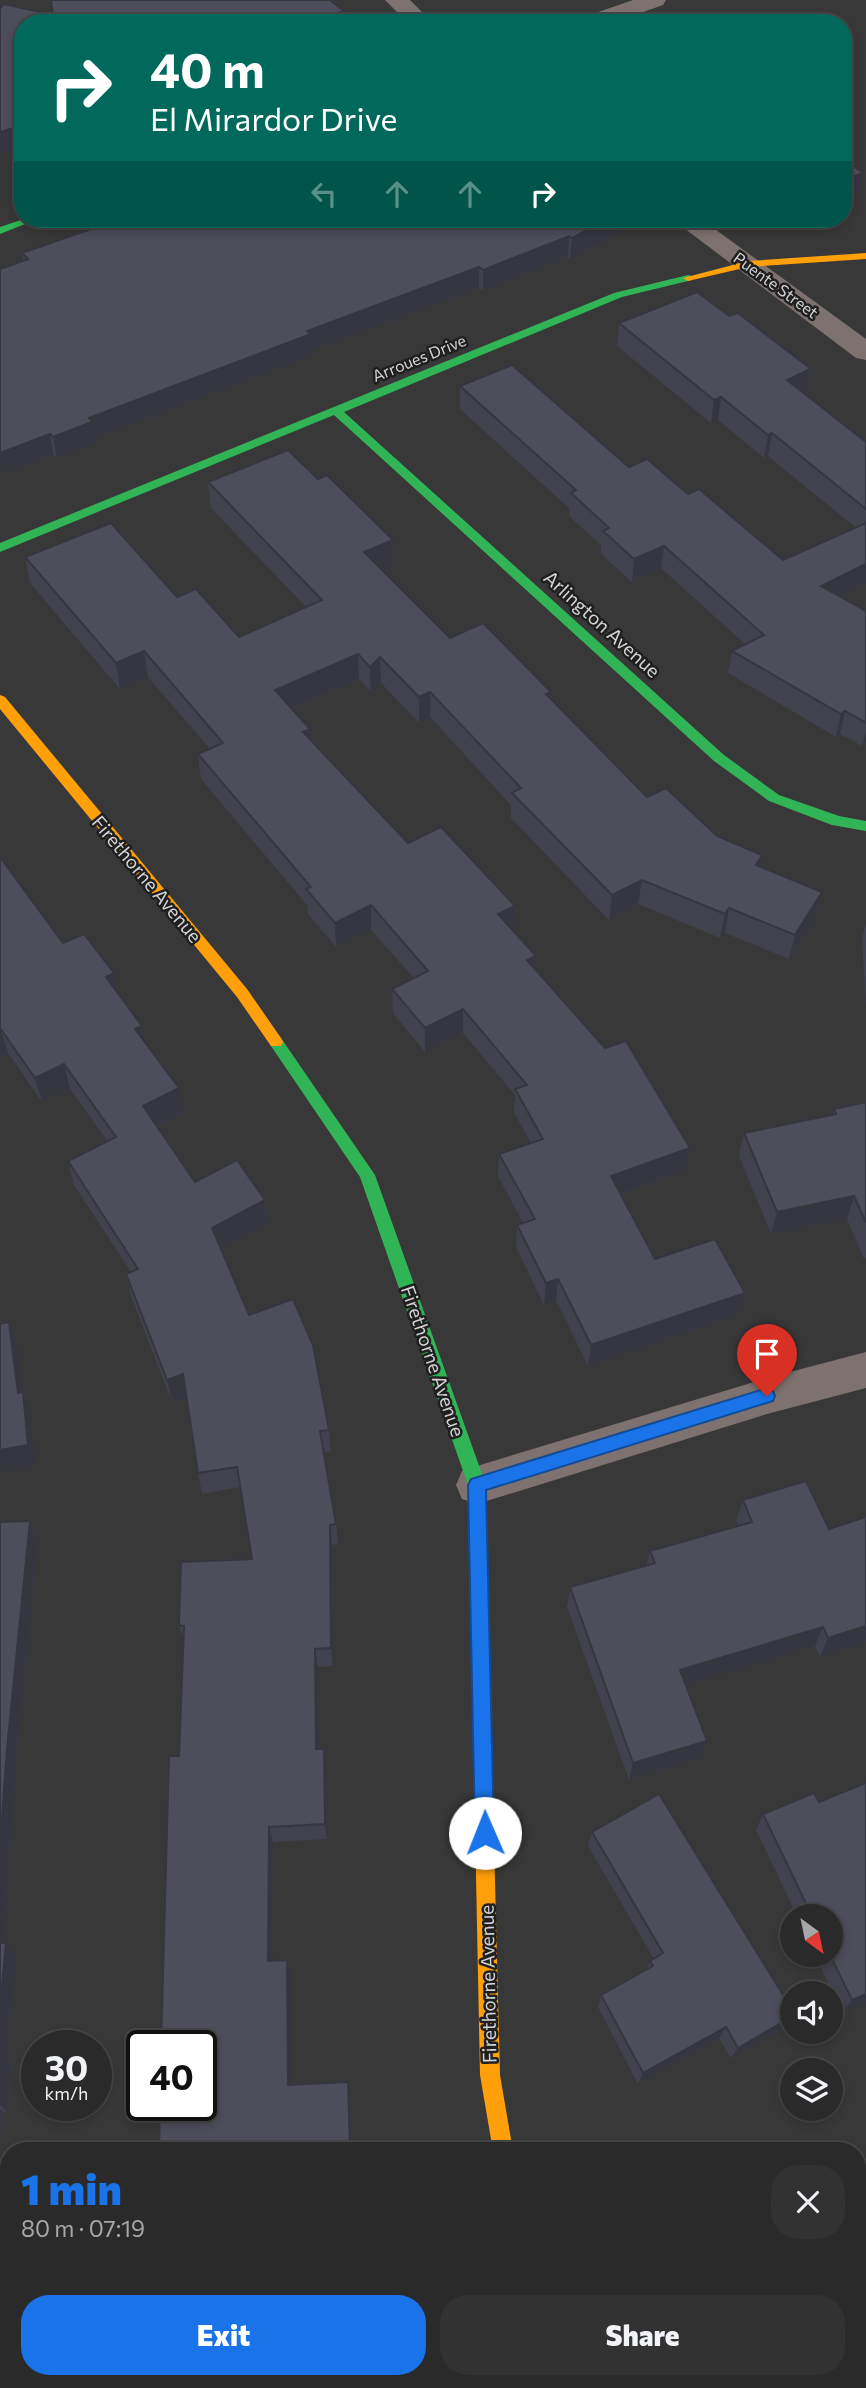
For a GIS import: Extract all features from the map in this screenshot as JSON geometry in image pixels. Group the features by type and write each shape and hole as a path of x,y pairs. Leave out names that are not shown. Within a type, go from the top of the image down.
{"street":[{"path":"396,0 412,14"},
{"path":"615,14 655,0"},
{"name":"Puente Street","path":"698,228 866,352"},
{"name":"Arroues Drive","path":"0,548 618,295 748,264 866,256"},
{"name":"Arlington Avenue","path":"336,411 719,758 774,798 837,821 866,826"},
{"name":"Firethorne Avenue","path":"0,700 242,993 367,1175 477,1485 490,2075 501,2142"},
{"path":"477,1485 767,1396 866,1370"}],"building":[{"path":"51,0 330,0 344,11 334,14 53,14"},
{"path":"4,4 49,14 14,14 14,128 0,132 0,8"},
{"path":"852,165 863,173 852,177"},
{"path":"94,228 591,228 572,238 569,236 483,270 479,267 307,331 311,334 89,418 92,422 0,453 0,269 28,259 22,253"},
{"path":"697,292 729,316 738,313 811,369 787,380 866,442 866,509 772,433 768,435 721,397 714,400 619,323"},
{"path":"512,365 629,467 647,459 688,494 699,489 783,560 866,523 866,564 821,586 866,611 866,723 845,711 841,714 732,651 764,635 664,546 634,559 603,531 609,528 571,493 576,490 460,386"},
{"path":"288,450 318,479 327,475 393,540 364,552 450,638 483,623 551,692 546,694 647,797 666,788 717,836 762,855 756,865 822,892 795,935 729,908 725,914 642,880 612,895 512,793 521,788 430,692 419,697 380,657 370,667 358,654 275,690 310,729 303,732 408,843 441,827 515,906 498,914 536,956 527,960 605,1048 626,1041 690,1148 611,1176 655,1259 715,1239 745,1293 591,1345 558,1279 546,1283 517,1225 535,1219 499,1154 543,1139 515,1089 527,1085 463,1009 425,1028 392,989 428,971 371,905 335,923 306,889 311,887 198,754 223,743 144,651 116,663 25,557 111,523 177,597 196,589 239,637 322,600 208,482"},
{"path":"0,857 63,943 84,934 114,973 106,977 142,1026 135,1029 179,1088 143,1106 195,1182 237,1160 265,1200 212,1228 249,1315 293,1299 313,1345 329,1430 320,1431 336,1524 330,1525 331,1648 315,1649 316,1749 324,1749 325,1824 269,1827 268,1961 287,1960 288,2085 348,2082 350,2142 159,2142 160,2121 217,2121 217,2030 161,2030 169,1756 179,1756 184,1626 179,1625 181,1562 252,1559 237,1467 198,1473 183,1374 167,1380 126,1274 138,1269 68,1161 116,1137 64,1064 35,1078 0,1028"},
{"path":"866,1102 866,1223 854,1196 777,1212 744,1133 836,1114 834,1109"},
{"path":"9,1322 18,1393 23,1392 28,1445 0,1450 0,1324"},
{"path":"806,1481 829,1529 866,1517 866,1626 828,1638 823,1627 680,1670 707,1741 633,1763 570,1587 655,1563 650,1551 752,1522 743,1500"},
{"path":"30,1521 7,1748 0,1846 0,1522"},
{"path":"866,1783 866,1994 852,2000 836,1967 844,1967 844,1904 806,1904 763,1814 814,1793 819,1802"},
{"path":"659,1794 780,1990 780,2024 738,2048 726,2027 643,2073 601,1995 653,1966 650,1961 663,1953 592,1832"},
{"path":"0,1943 6,1943 0,2007"}],"traffic: fast":[{"path":"0,231 14,226"},
{"path":"0,548 618,295 688,278"},
{"path":"336,411 719,758 774,798 837,821 866,826"},
{"path":"276,1042 367,1175 477,1485 482,1726"}],"traffic: slow":[{"path":"688,278 748,264 866,256"},
{"path":"0,700 242,993 276,1042"},
{"path":"482,1726 490,2075 501,2142"}],"route":[{"path":"485,1833 477,1485 767,1396"}]}
